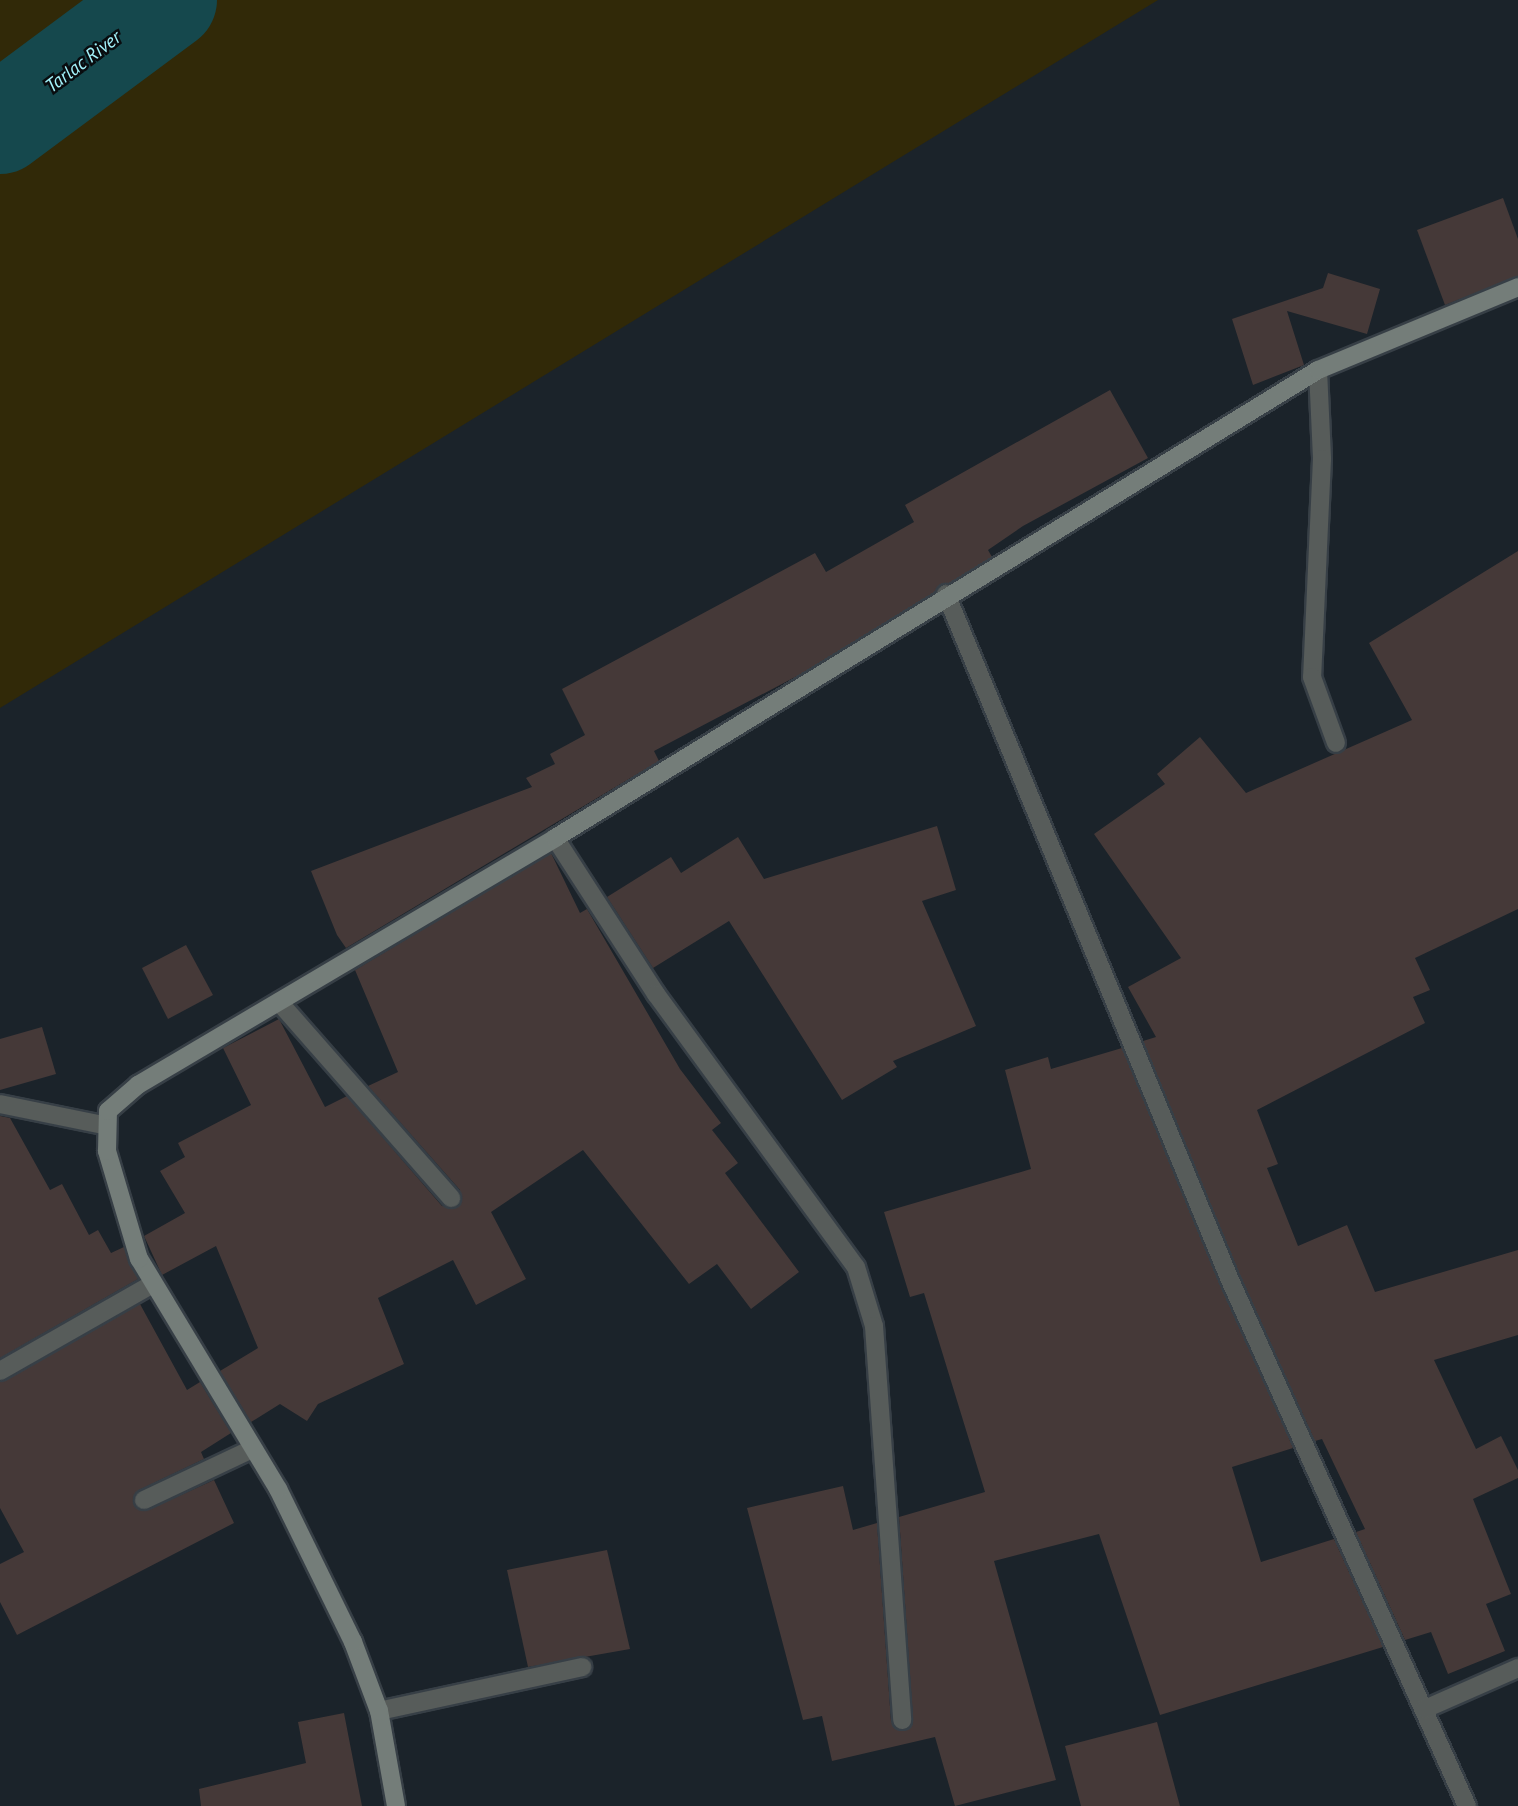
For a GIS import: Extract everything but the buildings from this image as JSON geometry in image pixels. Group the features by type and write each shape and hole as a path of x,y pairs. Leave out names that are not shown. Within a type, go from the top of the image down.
{"street":[{"path":"396,1806 379,1711 330,1595 252,1449 151,1285 115,1188 103,1125 108,1111 138,1085 555,838 946,594 1318,370 1518,287"},
{"path":"1318,370 1322,459 1312,677 1336,743"},
{"path":"946,594 1230,1280 1467,1806"},
{"path":"555,838 656,994 856,1267 874,1326 902,1720"},
{"path":"279,1002 451,1198"},
{"path":"0,1104 103,1125"},
{"path":"0,1371 151,1285"},
{"path":"144,1500 252,1449"},
{"path":"379,1711 582,1667"},
{"path":"1425,1709 1518,1668"}],"sand":[{"path":"0,0 1158,0 0,708"}],"waterway":[{"name":"Tarlac River","path":"0,124 167,0"}]}
